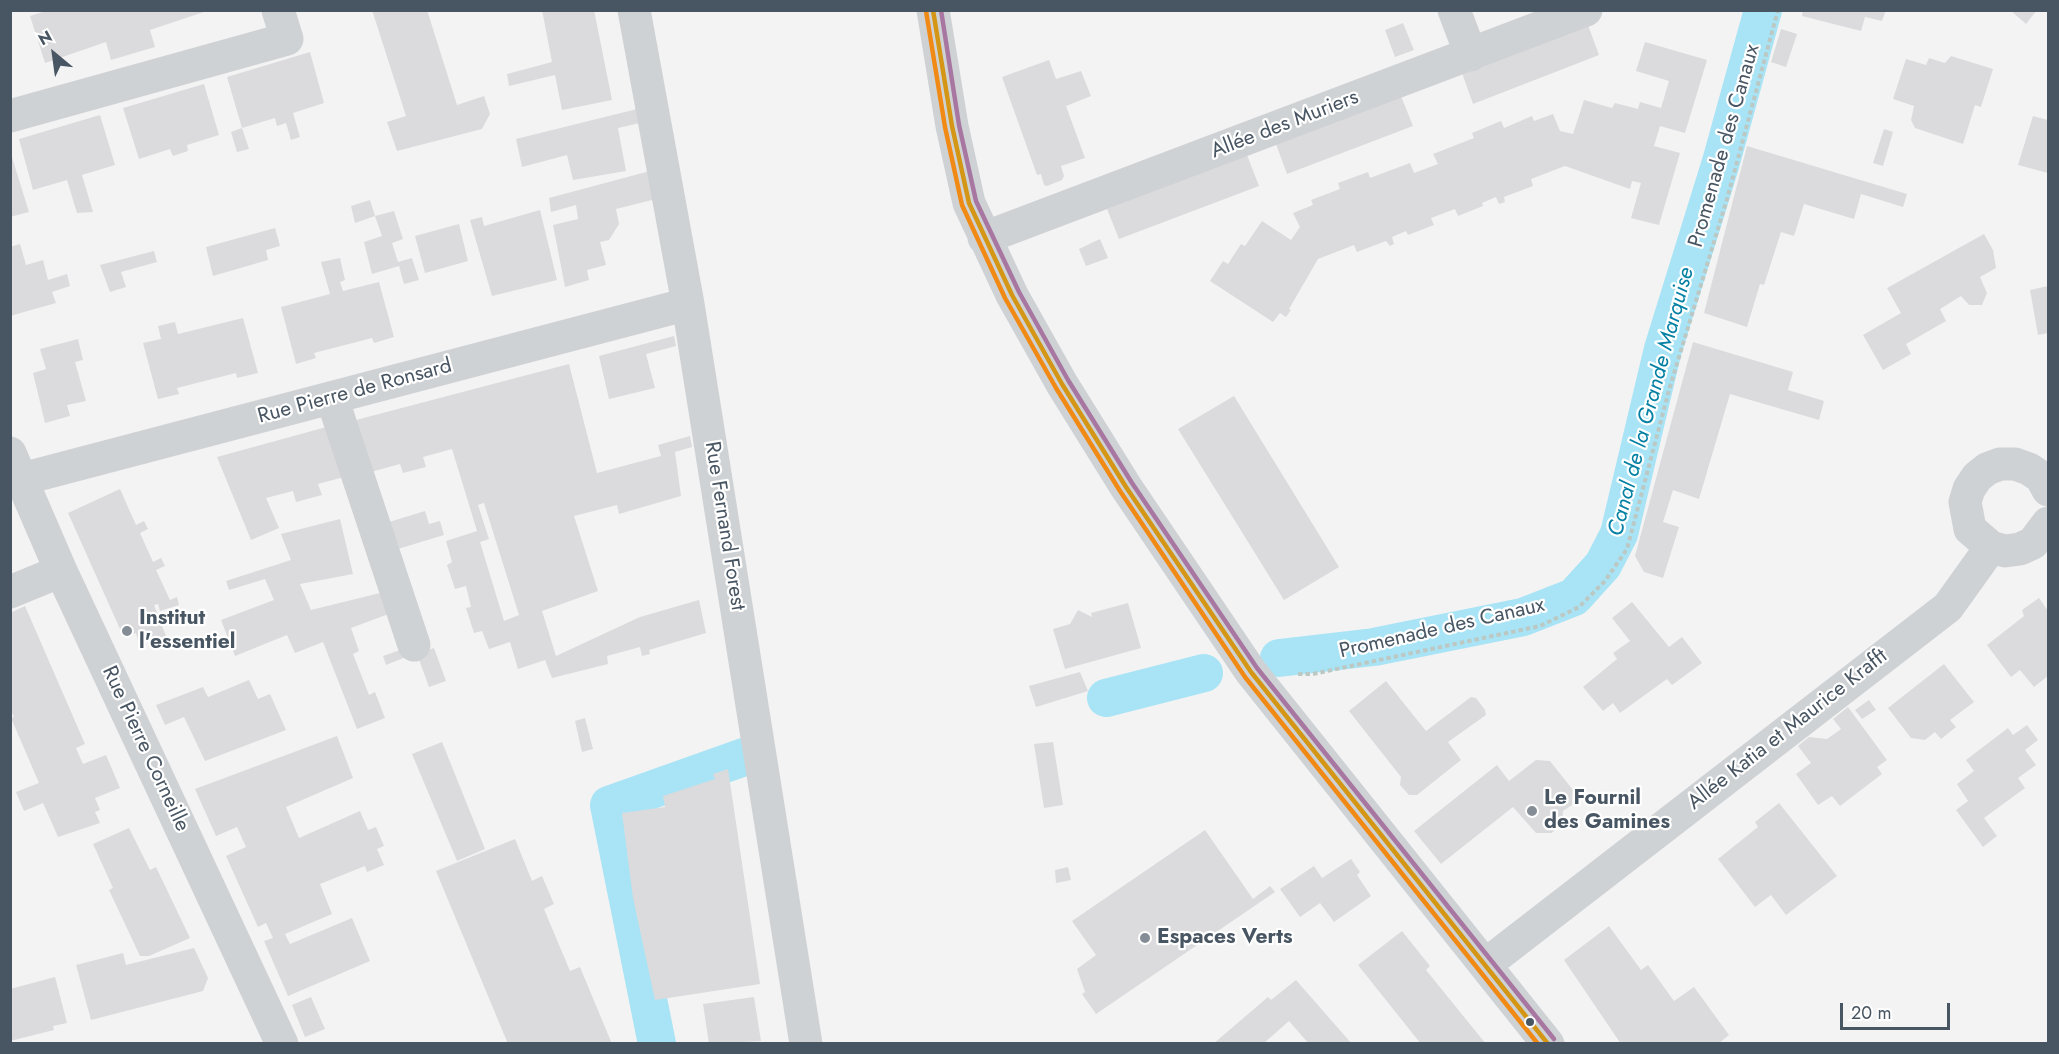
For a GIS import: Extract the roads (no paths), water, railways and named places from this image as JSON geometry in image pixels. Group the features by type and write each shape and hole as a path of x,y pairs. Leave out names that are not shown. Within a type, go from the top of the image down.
{"street":[{"name":"Rue Fernand Forest","path":"634,10 688,304 806,1044"},
{"path":"933,10 952,126 969,203 1012,295 1068,393 1126,487 1251,672 1548,1044"},
{"path":"1454,10 1471,55"},
{"name":"Allée des Muriers","path":"984,238 1586,10"},
{"path":"10,116 282,25"},
{"name":"Rue Pierre de Ronsard","path":"16,466 332,398 688,304"},
{"path":"332,398 414,645"},
{"path":"2049,490 2041,477 2029,469 2014,464 2000,464 1977,477 1969,489 1965,502 1965,516 1970,529 1991,547 2005,551 2020,549 2033,543 2049,523"},
{"name":"Rue Pierre Corneille","path":"16,466 274,1042"},
{"name":"Allée Katia et Maurice Krafft","path":"1485,965 1947,607 1991,547"},
{"path":"10,592 62,571"}],"waterway":[{"name":"Canal de la Grande Marquise","path":"1279,658 1374,647 1523,617 1574,597 1603,565 1619,534 1663,349 1721,162 1763,10"},
{"name":"Canal de la Grande Marquise","path":"1106,698 1204,673"},
{"name":"Canal de la Grande Marquise","path":"657,1044 609,805 744,757"}],"place":[{"name":"Institut l'essentiel","path":"127,631"},
{"name":"Le Fournil des Gamines","path":"1532,811"},
{"name":"Espaces Verts","path":"1145,938"}]}
